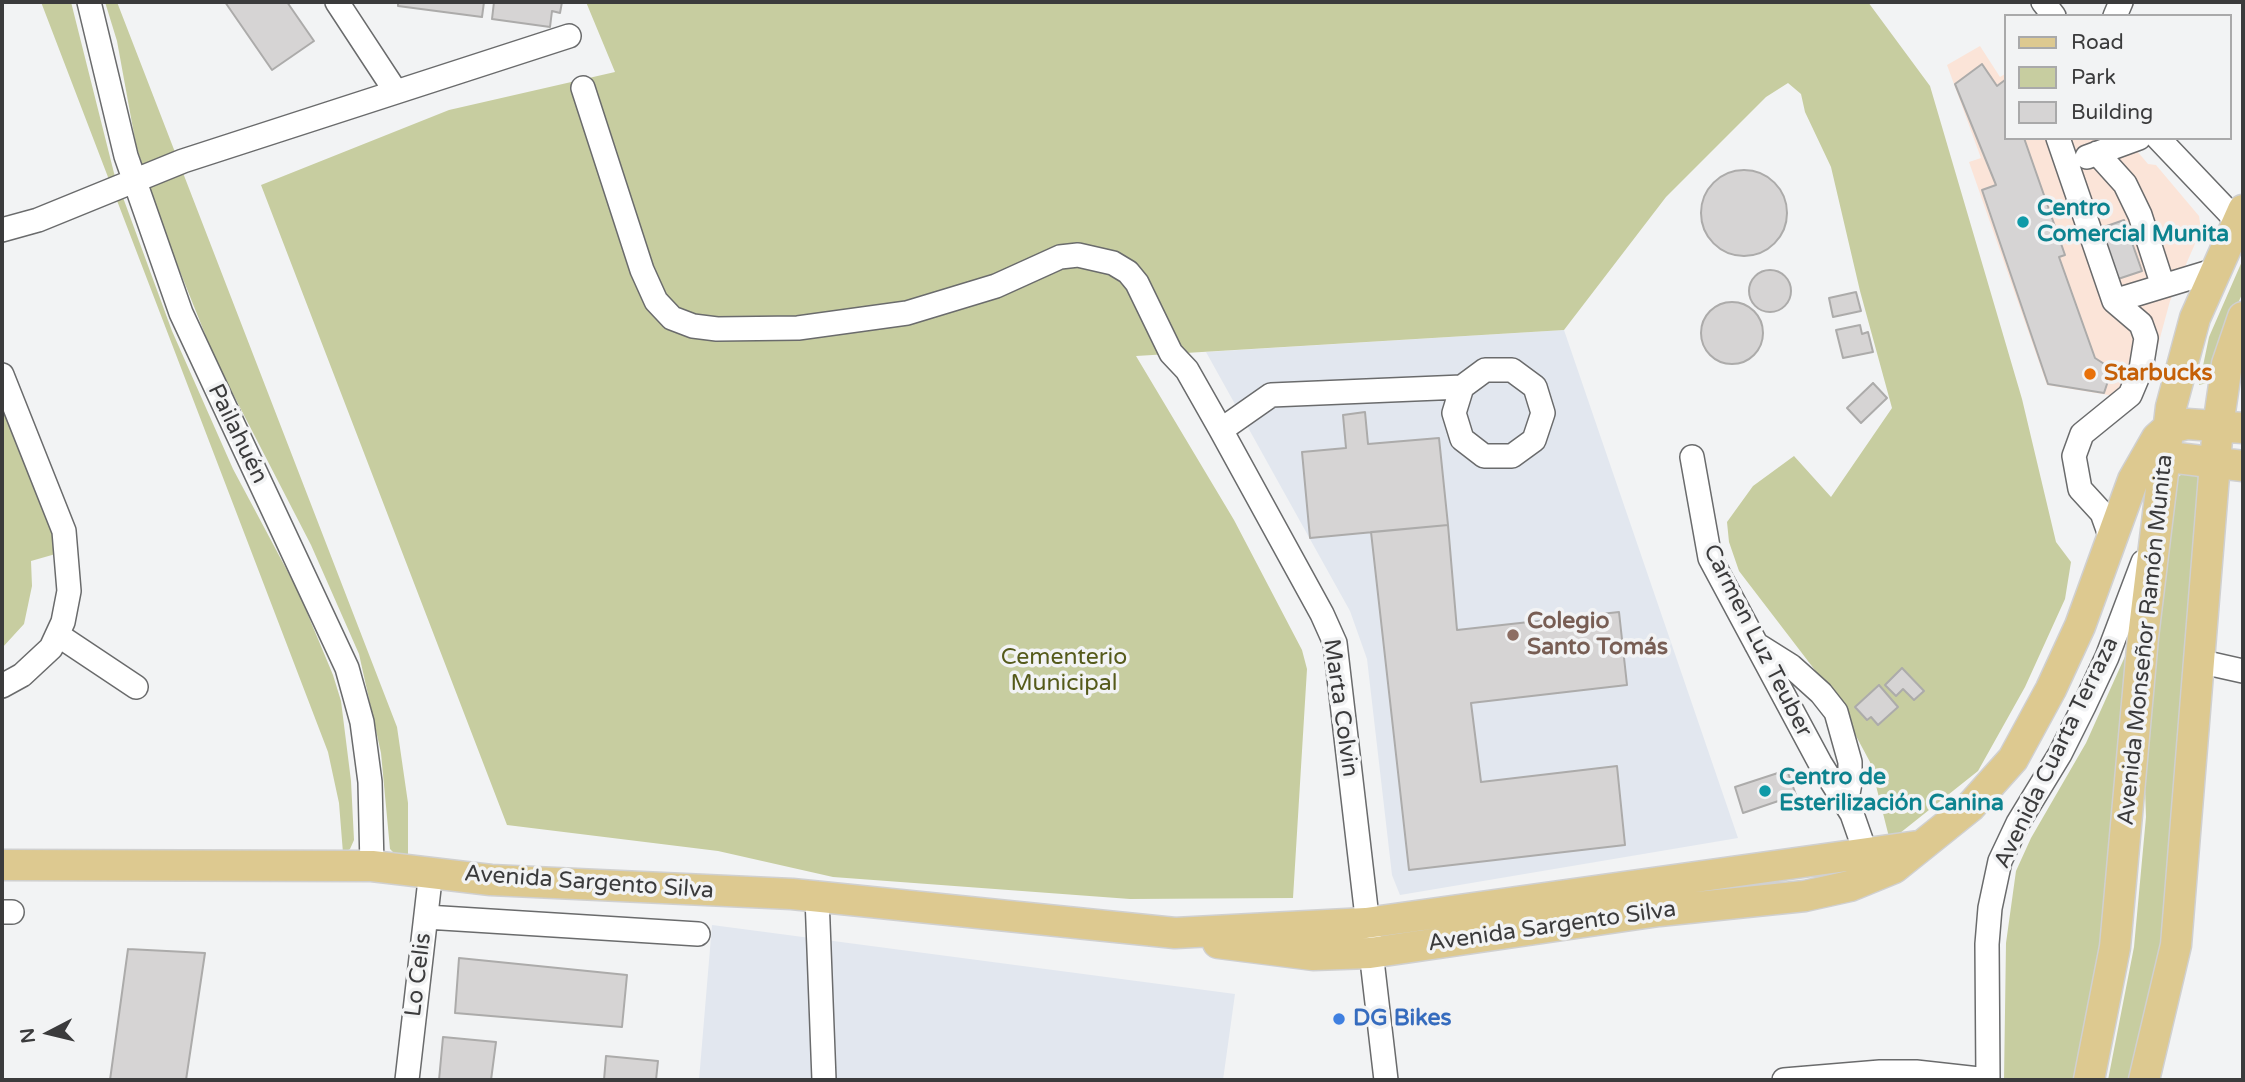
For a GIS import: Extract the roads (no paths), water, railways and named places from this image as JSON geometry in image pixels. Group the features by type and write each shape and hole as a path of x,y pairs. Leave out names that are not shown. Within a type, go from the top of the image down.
{"main road":[{"name":"Avenida Monseñor Ramón Munita","path":"2089,1080 2115,947 2143,637 2166,443 2188,336 2241,216"},
{"path":"2144,1080 2176,945 2198,661 2229,464 2231,427 2224,377 2243,317"},
{"path":"2131,488 2166,443 2187,424 2231,427"},
{"path":"2166,443 2229,464"},
{"name":"Avenida Sargento Silva","path":"2,865 372,866 491,880 817,897 1175,933 1283,952 1370,953 1658,911 1805,897 1850,886 1884,873 1902,862 1918,846 1970,807 2013,759 2051,689 2080,626 2131,488"},
{"name":"Avenida Sargento Silva","path":"1175,933 1366,923 1737,869 1918,846"}],"street":[{"name":"Pailahuén","path":"89,2 134,180 181,313 210,380 316,597 347,668 362,722 370,782 372,866"},
{"path":"337,2 396,92"},
{"path":"2,230 38,220 134,180 569,36"},
{"name":"Marta Colvin","path":"583,88 642,270 656,301 673,318 705,327 760,330 860,320 941,304 996,286 1060,257 1078,255 1113,263 1128,272 1145,296 1171,353 1186,370 1221,430 1322,614 1335,643 1386,1080"},
{"path":"2060,140 2114,300 2141,324 2146,347 2130,395 2088,428 2077,444 2074,456 2077,478 2085,497 2097,507 2112,541"},
{"path":"2067,164 2133,140"},
{"path":"2160,140 2241,216"},
{"path":"2097,153 2125,184 2140,215 2163,286"},
{"path":"2114,300 2216,270"},
{"path":"2,375 64,531 69,591 58,635 32,667 2,686"},
{"path":"1221,430 1271,395 1462,387"},
{"name":"Carmen Luz Teuber","path":"1692,457 1710,558 1819,763 1846,804 1864,842 1866,854"},
{"path":"2097,507 2114,505 2131,488"},
{"name":"Avenida Cuarta Terraza","path":"1988,1080 1987,944 1990,908 2000,861 2018,823 2067,741 2107,657 2158,516"},
{"path":"58,635 136,687"},
{"path":"1755,644 1791,666 1821,693 1836,712 1850,762 1846,804"},
{"path":"2198,661 2243,671"},
{"name":"Lo Celis","path":"407,1080 431,871"},
{"path":"817,897 824,1080"},
{"name":"Avenida Sargento Silva","path":"426,917 698,934"},
{"path":"1784,1080 1844,1074 1916,1072 1988,1080"}],"place":[{"name":"Centro Comercial Munita","path":"2023,222"},
{"name":"Starbucks","path":"2090,374"},
{"name":"Colegio Santo Tomás","path":"1513,635"},
{"name":"Centro de Esterilización Canina","path":"1765,791"},
{"name":"DG Bikes","path":"1339,1019"}],"park label":[{"name":"Cementerio Municipal","path":"1064,671"}]}
